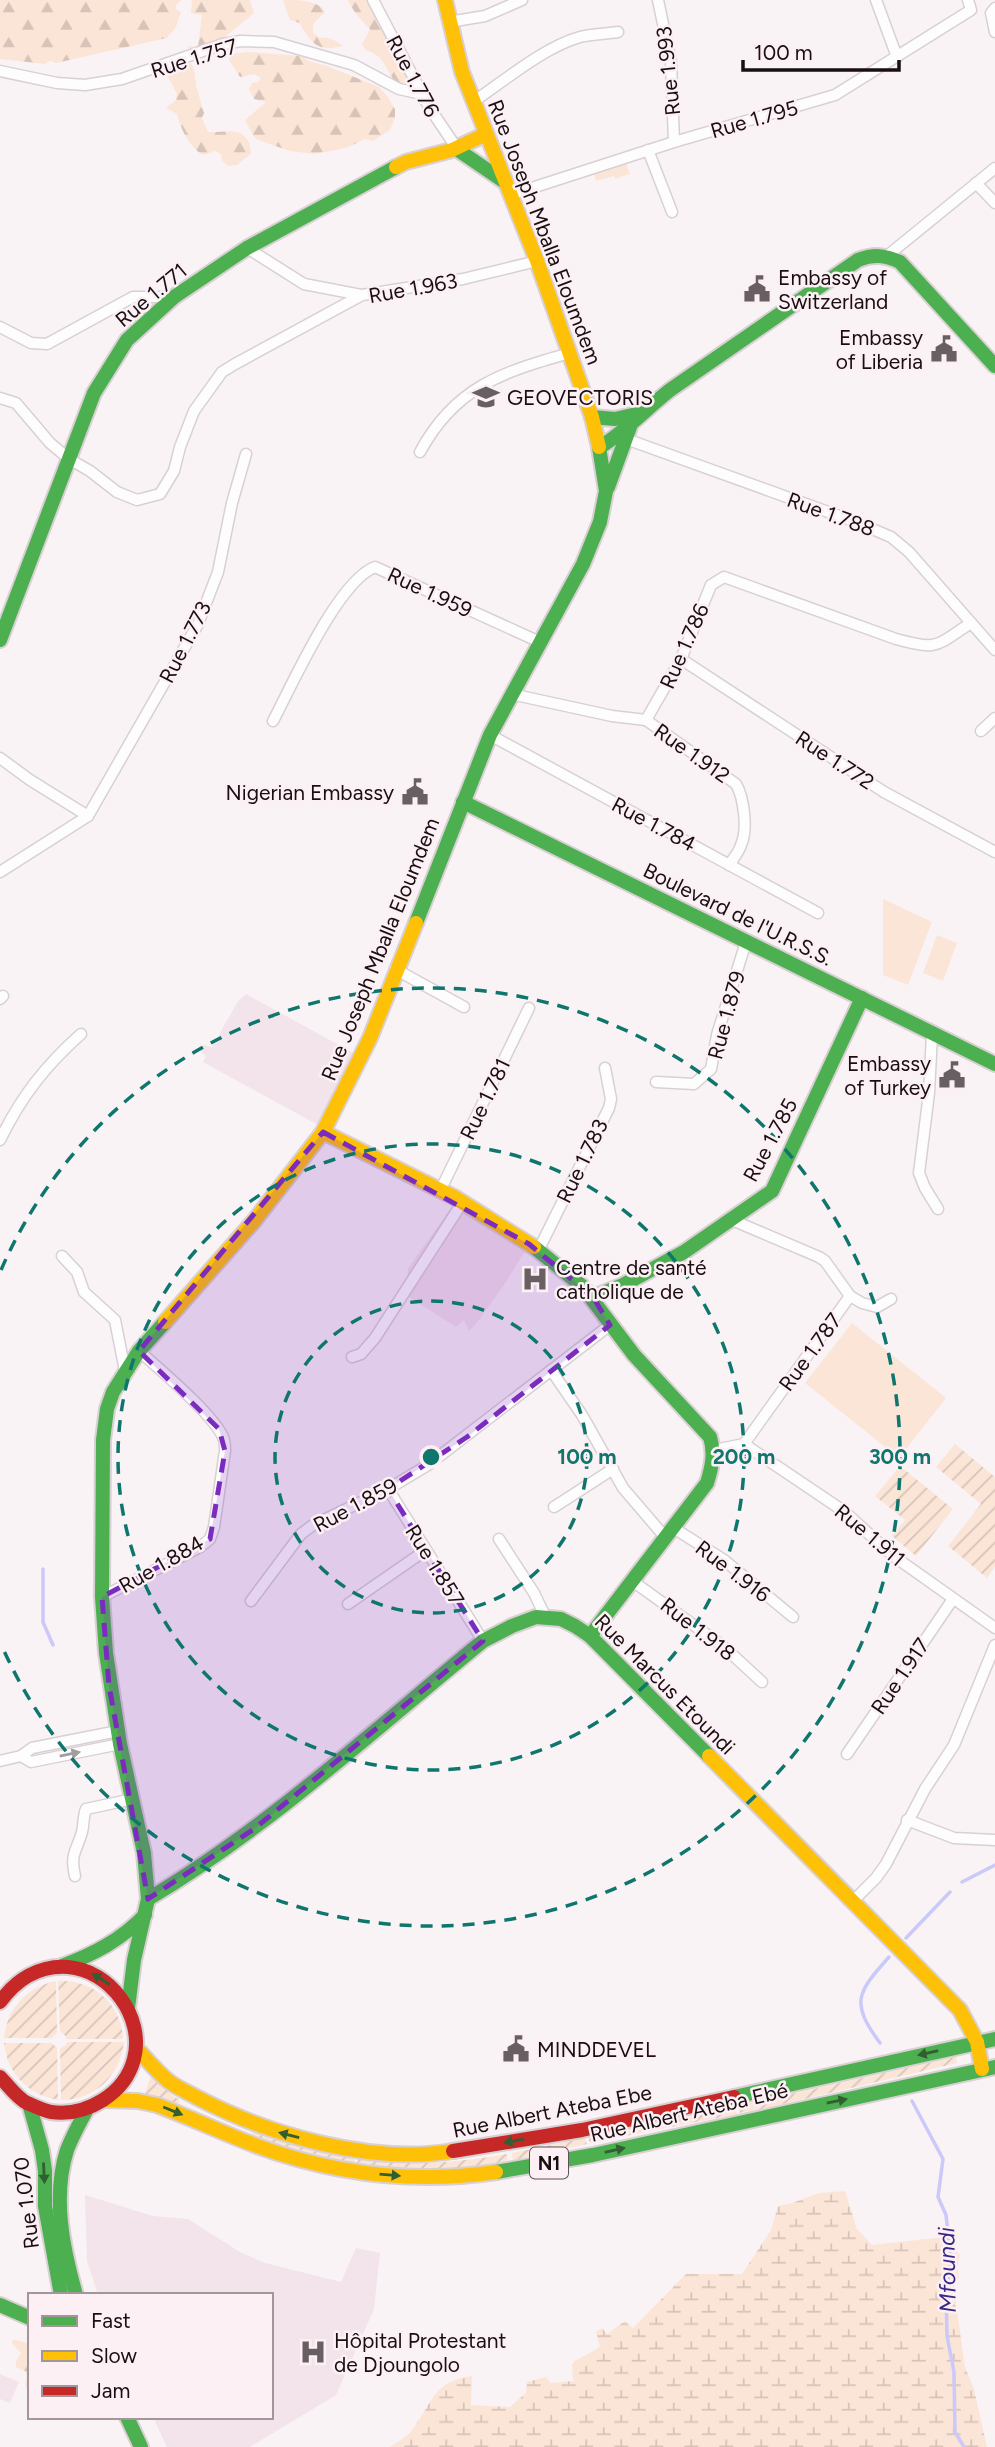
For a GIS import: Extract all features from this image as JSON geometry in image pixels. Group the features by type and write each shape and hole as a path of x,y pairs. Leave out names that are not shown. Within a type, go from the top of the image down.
{"main road":[{"name":"Rue Joseph Mballa Eloumdem","path":"128,2008 134,1960 148,1899 144,1853 119,1738 106,1653 102,1597 103,1440 107,1409 113,1392 139,1351 254,1221 323,1132 365,1048 490,735 583,564 600,522 606,491 600,447 592,417 537,261 462,72 444,0"},
{"name":"Rue 1.771","path":"0,640 94,393 127,340 174,297 247,248 406,162 455,149 486,134"},
{"name":"Rue 1.771","path":"455,149 493,155"},
{"path":"455,149 508,188"},
{"path":"592,417 615,419 640,413 858,260 870,255 887,256 900,262 995,366"},
{"path":"606,491 628,433 640,413"},
{"path":"600,447 628,433"},
{"name":"Boulevard de l'U.R.S.S.","path":"463,802 995,1064"},
{"name":"Rue 1.785","path":"593,1297 652,1270 732,1220 772,1191 862,998"},
{"path":"323,1132 462,1203 538,1251 575,1279 593,1297 625,1345 710,1437 714,1450 713,1466 707,1483 590,1636"},
{"path":"148,1899 254,1829 484,1642 519,1620 545,1616"},
{"name":"Rue Marcus Etoundi","path":"545,1616 566,1621 590,1636 960,2010 988,2068"},
{"path":"2,1996 29,1975 85,1958 115,1942 146,1914"},
{"path":"0,2077 9,2091 30,2107 67,2115 86,2111 106,2100 127,2077 136,2048 136,2035 128,2008 107,1982 92,1973 59,1967"},
{"name":"Rue Albert Ateba Ebe","path":"136,2048 167,2081 227,2113 266,2129 345,2148 384,2153 443,2153 582,2130 995,2039"},
{"name":"Rue Albert Ateba Ebé","path":"106,2100 138,2101 157,2105 272,2151 338,2168 428,2178 527,2168 988,2068"},
{"name":"Rue 1.070","path":"30,2107 42,2150 45,2206 57,2291"},
{"name":"Rue 1.070","path":"75,2293 69,2273 61,2208 62,2175 67,2152 86,2111"},
{"path":"0,2305 28,2318"},
{"path":"128,2419 141,2447"}],"street":[{"name":"Rue 1.776","path":"373,0 422,94 455,149"},
{"path":"449,22 485,16 522,0"},
{"name":"Rue 1.993","path":"658,0 671,62 674,142"},
{"path":"876,0 897,57"},
{"path":"969,5 993,10 995,32"},
{"name":"Rue 1.795","path":"508,188 835,95 897,57 969,5"},
{"path":"473,102 563,44 579,37 618,32"},
{"name":"Rue 1.757","path":"0,71 57,83 85,85 122,79 223,44 241,41 274,42 354,65 399,89 422,94"},
{"path":"648,150 672,212"},
{"path":"887,256 995,168"},
{"path":"976,183 995,203"},
{"path":"247,248 304,284 362,295"},
{"name":"Rue 1.963","path":"69,459 117,492 137,500 160,494 174,471 194,411 222,372 281,337 362,295 463,279 537,261"},
{"path":"0,327 31,343 47,344 133,298 174,297"},
{"path":"420,452 445,414 487,382 511,371 570,353"},
{"path":"0,398 16,403 50,443 69,459"},
{"name":"Rue 1.788","path":"628,433 891,537 909,552 995,650"},
{"name":"Rue 1.773","path":"0,872 88,816 198,624 218,572 232,503 246,454"},
{"name":"Rue 1.959","path":"273,721 307,655 340,600 368,569 375,567 542,643"},
{"name":"Rue 1.786","path":"646,720 681,659 711,585 724,577 922,646 936,646 971,623"},
{"name":"Rue 1.772","path":"681,659 884,792 995,852"},
{"path":"511,694 612,716 646,720"},
{"path":"981,731 995,718"},
{"name":"Rue 1.912","path":"646,720 736,784 740,791 743,837 729,865"},
{"name":"Rue 1.784","path":"490,735 818,913"},
{"path":"0,758 88,816"},
{"name":"Rue 1.879","path":"656,1082 694,1084 712,1069 717,1035 746,942"},
{"path":"395,969 464,1007"},
{"name":"Rue 1.781","path":"440,1191 529,1008"},
{"path":"0,1140 21,1100 60,1053 81,1034"},
{"path":"932,1034 929,1093 919,1173 938,1209"},
{"name":"Rue 1.783","path":"538,1251 609,1108 611,1099 606,1068"},
{"path":"352,1357 361,1354 375,1338 462,1203"},
{"path":"732,1220 820,1257 850,1296"},
{"path":"62,1256 78,1272 84,1292 115,1320 125,1371"},
{"name":"Rue 1.787","path":"744,1444 850,1296 877,1307 891,1299"},
{"name":"Rue 1.859","path":"251,1601 301,1534 313,1525 388,1489 428,1465 610,1325"},
{"name":"Rue 1.884","path":"102,1597 200,1547 210,1539 225,1451 224,1439 219,1429 178,1385 139,1351"},
{"name":"Rue 1.916","path":"551,1370 582,1415 623,1488 668,1532 724,1560 793,1617"},
{"path":"714,1450 744,1444"},
{"name":"Rue 1.911","path":"744,1444 845,1513 892,1555 995,1628"},
{"path":"554,1507 612,1469"},
{"name":"Rue 1.857","path":"388,1489 484,1642"},
{"path":"499,1539 534,1592 545,1616"},
{"path":"348,1604 426,1550"},
{"name":"Rue 1.918","path":"631,1580 724,1647 762,1682"},
{"name":"Rue 1.917","path":"847,1754 953,1598"},
{"path":"852,1902 886,1864 907,1820 954,1745 995,1645"},
{"path":"1,1757 21,1756 32,1748 119,1738"},
{"path":"75,1876 72,1855 83,1828 84,1811 133,1799"},
{"path":"907,1820 954,1838 995,1840"}],"highlighted area":[{"path":"323,1132 529,1244 593,1297 610,1325 467,1437 388,1489 483,1641 254,1829 148,1899 109,1686 102,1597 210,1539 225,1451 219,1429 139,1351"}],"shaded area":[{"path":"246,994 357,1055 320,1126 203,1062 206,1056 201,1052 202,1048 204,1045 212,1047 238,1001"},
{"path":"454,1204 528,1246 506,1282 469,1331 464,1320 456,1327 406,1295 408,1268"},
{"name":"Hôpital Protestant de Djoungolo","path":"85,2195 153,2216 188,2219 240,2252 265,2263 341,2282 356,2248 380,2253 374,2309 336,2395 250,2447 167,2447 154,2419 273,2419 273,2293 97,2293 87,2261"},
{"path":"0,2374 19,2382 10,2403 0,2399"}],"green space":[{"path":"0,0 181,0 176,9 181,12 176,27 167,38 45,64 0,59"},
{"path":"192,0 250,0 254,13 220,41 192,50 187,46 198,47 202,15 191,13"},
{"path":"283,0 307,2 322,8 325,12 313,24 313,33 343,46 328,48 316,45 300,23 290,20"},
{"path":"348,0 366,0 407,76 407,82 401,85 378,57 365,50 362,44 370,29"},
{"path":"248,52 302,56 379,87 395,109 390,130 373,141 365,139 346,148 315,154 290,151 258,140 245,120 266,102 254,99 249,89 252,83 261,78 254,74 240,77 229,60 230,54"},
{"path":"191,63 204,113 202,118 208,132 237,132 247,138 250,144 251,154 237,165 228,166 222,160 221,154 215,151 203,155 198,152 186,137 177,114 166,108 176,100 177,94 167,75 170,71"},
{"path":"626,163 630,174 596,181 594,174"},
{"path":"883,899 932,922 908,985 883,975"},
{"path":"937,935 957,943 943,981 923,973"},
{"path":"852,1323 946,1398 899,1458 805,1383"},
{"path":"955,1444 995,1477 995,1567 987,1578 948,1546 981,1504 936,1467"},
{"path":"900,1466 953,1509 916,1556 892,1536 905,1520 875,1496"},
{"path":"56,1981 57,2033 52,2038 4,2038 9,2017 20,2000 36,1988"},
{"path":"58,1981 83,1984 103,1996 117,2015 123,2039 67,2039 60,2032"},
{"path":"67,2042 124,2042 117,2065 104,2084 85,2096 61,2100 60,2048"},
{"path":"4,2043 52,2043 57,2048 58,2100 37,2093 21,2081 9,2064"},
{"path":"956,2057 957,2063 770,2107 740,2113 738,2106"},
{"path":"151,2075 180,2100 178,2105 144,2097"},
{"path":"735,2107 737,2114 590,2143 588,2137"},
{"path":"252,2132 308,2149 355,2159 354,2164 250,2137"},
{"path":"585,2138 587,2144 513,2160 512,2153"},
{"path":"507,2154 508,2161 451,2168 357,2164 358,2159 433,2162"},
{"path":"845,2191 857,2229 872,2245 945,2237 960,2255 957,2265 959,2278 953,2282 965,2367 974,2389 987,2447 390,2447 410,2433 441,2388 459,2379 472,2376 471,2405 510,2407 526,2393 527,2382 546,2377 551,2383 573,2381 572,2364 600,2346 596,2332 602,2328 607,2334 625,2321 633,2328 686,2274 742,2274 771,2230 778,2206 819,2193"},
{"path":"13,2339 28,2343 28,2389 25,2388 27,2372 16,2367 21,2353 12,2343"}],"waterway":[{"path":"43,1569 43,1622 53,1645"},
{"name":"Mfoundi","path":"962,1882 995,1865"},
{"name":"Mfoundi","path":"906,1938 950,1892"},
{"name":"Mfoundi","path":"880,2043 864,2017 861,1998 870,1980 889,1957"},
{"name":"Mfoundi","path":"912,2101 943,2159 938,2197 946,2215 951,2260 946,2293 947,2336 954,2372 955,2432 964,2447"}],"traffic: fast":[{"path":"458,150 505,182"},
{"path":"0,640 94,393 127,340 174,297 247,248 396,167"},
{"path":"600,447 670,390 858,260 869,257 884,257 900,262 995,366"},
{"path":"592,417 615,419 641,413"},
{"path":"608,487 630,427"},
{"path":"416,923 490,735 583,564 600,522 606,491 599,447"},
{"path":"463,802 995,1064"},
{"path":"593,1297 623,1285 684,1252 772,1191 862,998"},
{"path":"534,1247 582,1286 634,1355 710,1437 712,1449 707,1483 590,1636"},
{"path":"128,2008 134,1960 148,1899 144,1853 120,1744 106,1653 102,1597 103,1440 107,1409 113,1392 139,1351 165,1322"},
{"path":"148,1899 193,1871 278,1809 483,1641 536,1617 561,1619 590,1636 709,1756"},
{"path":"62,1966 106,1945 145,1915"},
{"path":"734,2097 995,2039"},
{"path":"496,2172 593,2155 995,2067"},
{"path":"30,2107 42,2150 45,2206 61,2293"},
{"path":"75,2293 63,2241 60,2186 67,2150 86,2111"},
{"path":"0,2305 28,2317"},
{"path":"128,2419 141,2447"}],"traffic: slow":[{"path":"445,0 462,72 537,261 592,417 599,447"},
{"path":"396,167 452,150 486,134"},
{"path":"165,1322 254,1221 323,1132 370,1038 416,923"},
{"path":"323,1132 454,1197 534,1247"},
{"path":"709,1756 960,2010 977,2042 982,2069"},
{"path":"136,2048 177,2087 256,2124 289,2135 322,2144 389,2154 453,2151"},
{"path":"106,2100 138,2101 157,2105 257,2146 315,2164 345,2170 435,2177 496,2172"}],"traffic: jam":[{"path":"0,2002 13,1987 38,1971 57,1967 83,1970 98,1977 121,1998 129,2012 136,2043 134,2059 122,2083 102,2101 77,2111 51,2112 36,2107 20,2098 0,2077"},
{"path":"453,2151 582,2130 734,2097"}],"place":[{"name":"Embassy of Switzerland","path":"757,289"},
{"name":"Embassy of Liberia","path":"944,349"},
{"name":"GEOVECTORIS","path":"486,397"},
{"name":"Nigerian Embassy","path":"415,792"},
{"name":"Embassy of Turkey","path":"952,1075"},
{"name":"Centre de santé catholique de","path":"535,1279"},
{"name":"MINDDEVEL","path":"516,2049"},
{"name":"Hôpital Protestant de Djoungolo","path":"313,2352"}]}
